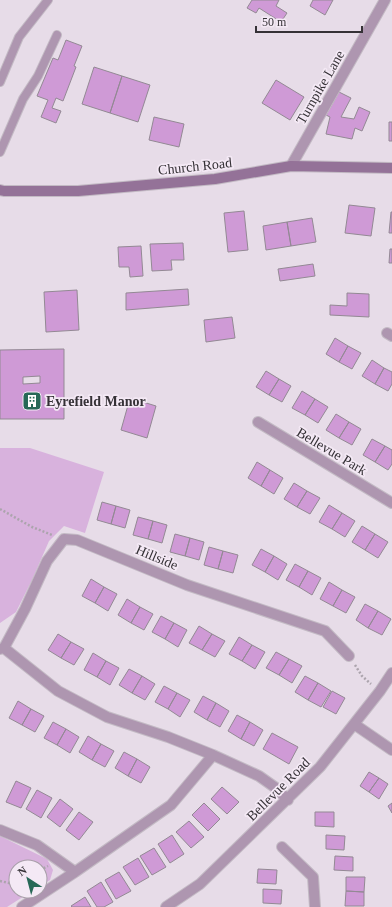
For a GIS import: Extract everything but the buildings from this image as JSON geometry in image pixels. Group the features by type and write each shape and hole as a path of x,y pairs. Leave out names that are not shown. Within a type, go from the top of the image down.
{"main road":[{"name":"Church Road","path":"1,192 78,192 215,179 291,166 392,168"}],"street":[{"name":"Turnpike Lane","path":"291,166 386,0"},
{"name":"Bellevue Park","path":"258,422 392,503"},
{"path":"64,539 47,561 25,609 2,649 58,691 107,717 168,737 259,776 276,788 288,800"},
{"name":"Hillside","path":"64,539 77,540 187,585 325,631 349,656"},
{"name":"Bellevue Road","path":"166,907 200,884 288,800 320,767 380,691 392,672"},
{"path":"354,724 392,750"},
{"path":"22,907 171,805 213,755"},
{"path":"0,830 37,845 75,872"},
{"path":"282,847 313,877 315,907"}],"lane":[{"path":"0,82 19,37 48,0"},
{"path":"0,152 23,99 38,76 57,35"}],"path":[{"path":"0,509 32,527 64,539"},
{"path":"349,656 362,676 380,691"}],"shaded area":[{"path":"0,448 30,448 104,472 85,533 64,526 49,541 16,612 0,623"},
{"path":"0,836 47,859 8,859 8,899 20,899 7,907 0,907"},
{"path":"48,861 53,870 50,880 48,881"}],"place":[{"name":"Eyrefield Manor","path":"32,401"}]}
